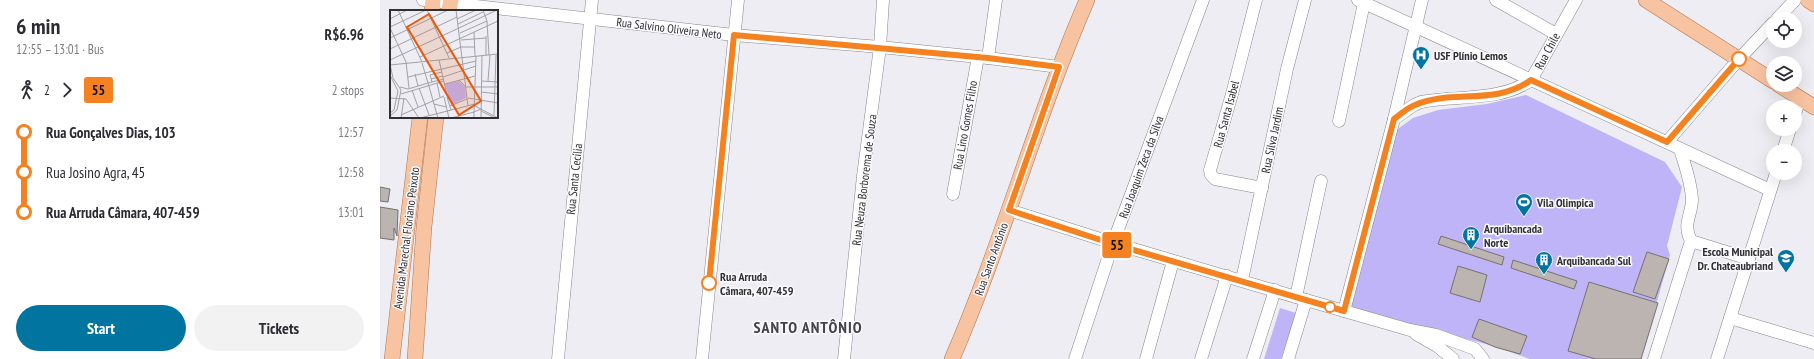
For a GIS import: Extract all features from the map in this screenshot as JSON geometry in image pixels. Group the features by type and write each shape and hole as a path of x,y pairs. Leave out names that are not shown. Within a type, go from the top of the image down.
{"main road":[{"name":"Rua Santo Antônio","path":"952,359 987,273 1059,67 1087,0"},
{"path":"1646,0 1766,76"},
{"path":"1808,0 1814,4"},
{"path":"1790,92 1814,107"},
{"name":"Avenida Marechal Floriano Peixoto","path":"392,359 420,118"},
{"name":"Avenida Marechal Floriano Peixoto","path":"415,359 424,227 436,118"}],"street":[{"name":"Rua Santa Cecília","path":"558,359 592,0"},
{"path":"702,359 738,0"},
{"name":"Rua Neuza Borborema de Souza","path":"844,359 880,47 883,0"},
{"name":"Rua Lino Gomes Filho","path":"953,194 996,0"},
{"name":"Rua Joaquim Zeca da Silva","path":"1075,359 1113,244 1203,0"},
{"name":"Rua Santa Isabel","path":"1256,0 1220,139 1210,170 1210,175 1215,179 1262,188"},
{"name":"Rua Silva Jardim","path":"1242,280 1287,70 1305,0"},
{"path":"1344,311 1394,119 1422,0"},
{"path":"1496,0 1556,34"},
{"name":"Rua Chile","path":"1394,119 1421,102 1493,94 1521,87 1531,80 1576,0"},
{"path":"1784,12 1795,0"},
{"path":"1339,121 1361,2 1383,5 1416,27 1667,142 1680,150 1770,190"},
{"name":"Rua Salvino Oliveira Neto","path":"431,3 590,18 734,35 983,57 1059,67"},
{"path":"1667,142 1739,59 1766,30"},
{"path":"1654,359 1691,241 1686,231 1692,201 1691,184 1680,150"},
{"path":"1717,359 1774,180"},
{"path":"1288,359 1301,299 1321,181"},
{"path":"1009,210 1113,244 1242,280 1301,299 1410,330 1436,335 1475,349 1483,359"},
{"path":"1691,241 1749,259"},
{"path":"1146,359 1174,261"},
{"path":"1201,359 1227,276"},
{"path":"1253,359 1275,290"},
{"path":"1730,318 1814,343"},
{"path":"1410,330 1437,346 1453,359"}],"shaded area":[{"name":"Vila Olimpica","path":"1526,95 1665,162 1682,187 1667,246 1670,255 1641,359 1530,359 1490,345 1349,310 1395,131 1413,118 1438,110 1487,104"},
{"path":"1280,308 1296,313 1281,359 1264,359"}],"building":[{"path":"380,187 390,189 388,202 380,201"},
{"path":"380,207 398,210 397,236 394,228 394,240 380,238"},
{"name":"Arquibancada Norte","path":"1441,236 1504,257 1502,265 1438,244"},
{"path":"1647,252 1669,259 1655,299 1633,292"},
{"name":"Arquibancada Sul","path":"1513,260 1577,281 1574,289 1511,268"},
{"path":"1458,266 1487,275 1480,302 1450,293"},
{"path":"1589,282 1658,303 1641,359 1596,359 1568,351"},
{"path":"1479,319 1527,336 1520,354 1495,347 1472,337"}],"bus line":[{"name":"55","path":"709,283 734,35 880,47 1059,67 1009,210 1113,244 1344,311 1394,119 1404,111 1421,102 1431,100 1482,96 1508,91 1521,87 1531,80 1667,142 1739,59"}],"place":[{"name":"USF Plínio Lemos","path":"1421,70"},
{"name":"Vila Olimpica","path":"1524,217"},
{"name":"Arquibancada Norte","path":"1471,250"},
{"name":"Escola Municipal Dr. Chateaubriand","path":"1786,273"},
{"name":"Arquibancada Sul","path":"1544,275"},
{"name":"Rua Arruda Câmara, 407-459","path":"709,283"}],"district":[{"name":"SANTO ANTÔNIO","path":"808,327"}]}
